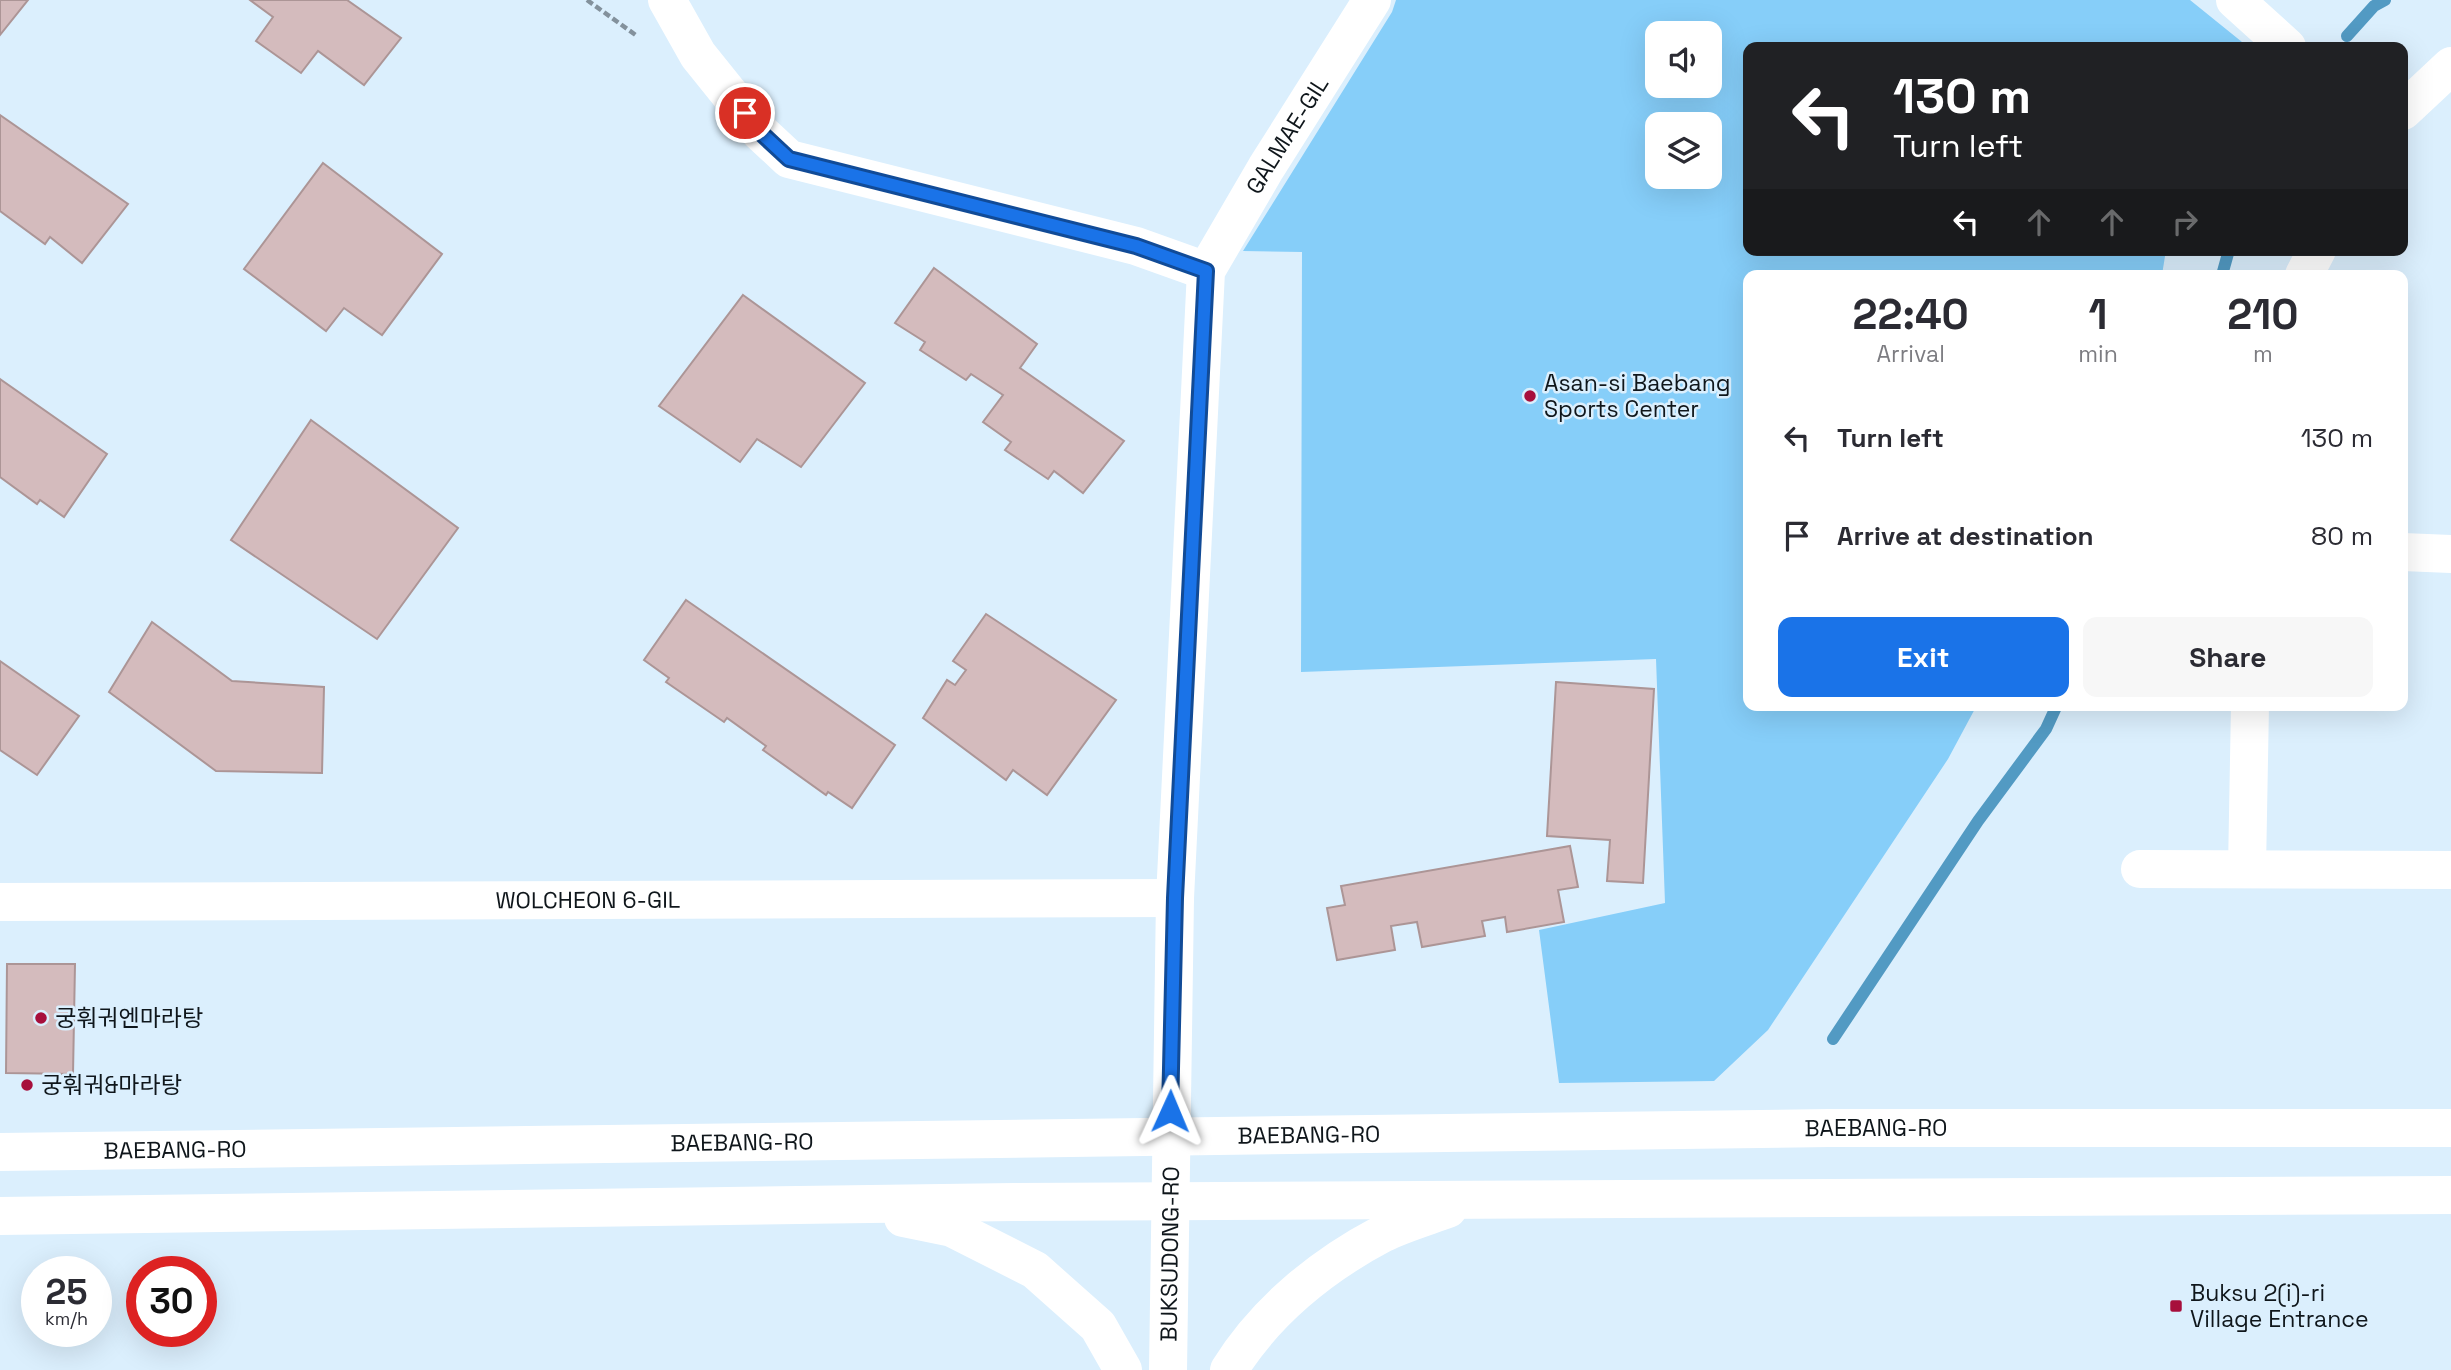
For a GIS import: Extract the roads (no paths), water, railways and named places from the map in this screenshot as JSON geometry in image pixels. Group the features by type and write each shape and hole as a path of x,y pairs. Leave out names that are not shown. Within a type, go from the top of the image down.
{"street":[{"path":"667,0 698,55 760,132 789,159 1136,246 1206,271"},
{"name":"GALMAE-GIL","path":"1206,271 1266,168 1372,0"},
{"path":"2251,4 2283,42"},
{"path":"2408,106 2451,65"},
{"name":"BUKSUDONG-RO","path":"1168,1370 1175,898 1206,271"},
{"path":"2408,552 2451,554"},
{"path":"2247,869 2250,711"},
{"path":"2140,869 2451,870"},
{"name":"WOLCHEON 6-GIL","path":"0,902 1175,898"},
{"name":"BAEBANG-RO","path":"0,1152 1829,1128 2451,1128"},
{"path":"0,1216 1170,1201 2451,1195"},
{"path":"1229,1370 1244,1347 1304,1283 1383,1234 1473,1200"},
{"path":"847,1205 952,1228 1035,1270 1098,1326 1123,1370"}],"waterway":[{"path":"2347,36 2374,6 2385,0"},
{"path":"2223,270 2227,256"},
{"path":"1833,1039 1978,821 2046,729 2054,711"}],"place":[{"name":"Asan-si Baebang Sports Center","path":"1530,396"},
{"name":"궁훠궈엔마라탕","path":"41,1018"},
{"name":"궁훠궈&마라탕","path":"27,1085"},
{"name":"Buksu 2(i)-ri Village Entrance","path":"2176,1306"}]}
